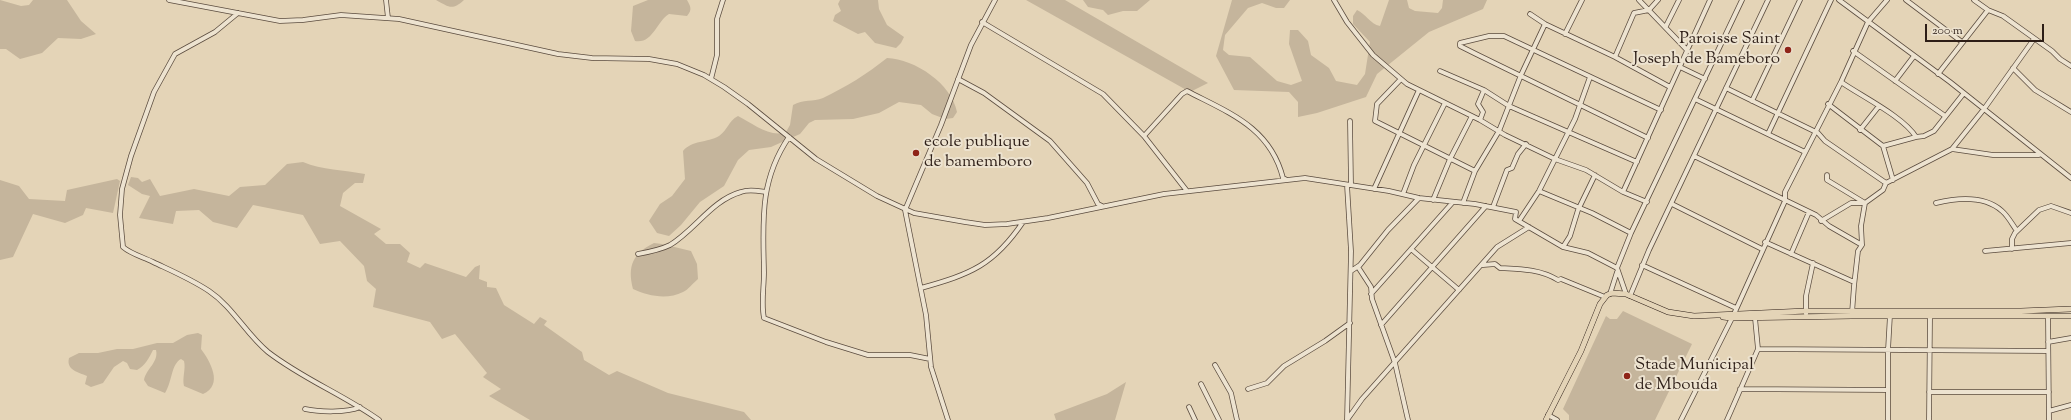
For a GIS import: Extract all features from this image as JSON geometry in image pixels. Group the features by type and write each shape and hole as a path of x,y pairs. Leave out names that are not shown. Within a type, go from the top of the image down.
{"main road":[{"path":"1547,418 1577,359 1605,297 1615,292 1628,295 1675,313 1716,316 1852,313 1930,317 2071,316"},
{"path":"1890,314 2071,309"},
{"path":"1732,316 1756,318 1806,314"}],"street":[{"path":"169,0 285,21 341,15 388,18 413,22 558,54 588,57 663,60 687,67 711,79 748,104 816,159 905,210 926,216 978,224 998,225 1023,222 1187,191 1287,180 1315,179 1419,198 1493,206 1516,212 1515,219 1563,247 1588,253 1618,269"},
{"path":"386,0 388,18"},
{"path":"711,79 717,55 717,19 723,0"},
{"path":"948,420 935,383 930,359 926,314 905,210 941,125 971,44 995,0"},
{"path":"1334,0 1347,22 1370,52 1401,79 1419,90 1499,131 1555,159 1586,170 1623,192 1647,202"},
{"path":"1565,34 1582,0"},
{"path":"1639,0 1666,26 1687,50"},
{"path":"1615,57 1634,13 1650,10 1658,0"},
{"path":"1666,26 1679,0"},
{"path":"1623,192 1710,0"},
{"path":"1610,294 1631,233 1742,0"},
{"path":"1628,295 1768,0"},
{"path":"1752,101 1800,0"},
{"path":"1768,134 1776,114 1831,0"},
{"path":"1839,0 1964,93 2040,155 2071,178"},
{"path":"1681,420 1736,308 1785,201 1786,192 1828,104 1841,82 1853,51 1868,22 1887,0"},
{"path":"1906,0 1962,42"},
{"path":"1974,0 1988,10 2002,16 2071,66"},
{"path":"1938,74 1988,10"},
{"path":"238,13 215,32 175,54 157,86 131,156 122,189 120,215 123,247 186,278 211,293 261,346 304,376 360,407 380,420"},
{"path":"1530,14 1545,24 1615,57 1670,87"},
{"path":"982,22 1098,89 1144,136 1187,191"},
{"path":"1463,203 1475,171 1499,131 1521,76 1545,24"},
{"path":"1648,138 1460,46 1460,43 1480,37 1498,35 1533,49 1661,110"},
{"path":"1821,221 1851,203 1865,203 1883,190 1886,183 1952,150 1984,109 2034,39"},
{"path":"1853,51 1945,116"},
{"path":"1895,81 1914,56"},
{"path":"1680,67 1705,79"},
{"path":"2014,68 2035,90 2071,112"},
{"path":"1440,71 1484,90 1509,106 1637,162"},
{"path":"1519,221 1539,191 1567,132 1575,119 1590,77"},
{"path":"958,79 984,93 1050,140 1087,183 1098,204 1102,206"},
{"path":"1401,79 1376,104 1375,121 1475,171"},
{"path":"1841,82 1903,124 1916,137"},
{"path":"1726,88 1814,132 1886,183"},
{"path":"1374,189 1398,133 1419,90"},
{"path":"1480,120 1483,112 1478,104 1484,90"},
{"path":"1144,136 1186,91 1234,116 1260,134 1274,155 1283,178 1287,180"},
{"path":"1883,146 1924,136 1934,131 1964,93"},
{"path":"1695,99 1805,152"},
{"path":"1403,194 1406,182 1445,103"},
{"path":"1828,104 1860,130 1883,146 1893,180"},
{"path":"1860,130 1878,106"},
{"path":"1433,200 1450,159 1472,116"},
{"path":"1347,420 1351,323 1349,185 1350,121"},
{"path":"788,137 776,158 766,192 762,226 764,318 829,343 868,355 910,355 930,359"},
{"path":"1493,206 1507,170 1512,168 1518,154 1526,144"},
{"path":"1952,150 1993,155 2040,155"},
{"path":"1694,156 1809,212 1821,221 1862,245"},
{"path":"1563,247 1570,236 1579,207 1595,175"},
{"path":"1827,175 1827,180 1865,203"},
{"path":"638,254 652,252 669,245 683,236 705,215 736,194 745,191 766,192"},
{"path":"1539,191 1579,207 1631,233"},
{"path":"1351,271 1358,267 1388,230 1419,198"},
{"path":"1936,203 1961,198 1982,202 2001,210 2017,230"},
{"path":"1371,295 1453,202"},
{"path":"1852,313 1858,251 1862,245 1861,226 1865,203"},
{"path":"1672,204 1762,249"},
{"path":"1381,325 1486,206"},
{"path":"2012,249 2012,237 2017,230 2039,210 2051,206 2071,213"},
{"path":"1791,254 1809,212"},
{"path":"921,288 960,276 988,262 1008,243 1023,222"},
{"path":"1347,420 1362,399 1498,247 1529,227"},
{"path":"1765,242 1854,282"},
{"path":"1985,251 2071,243"},
{"path":"1410,249 1459,290"},
{"path":"1806,314 1806,296 1813,263"},
{"path":"1482,265 1495,264 1500,268 1520,268 1535,271 1558,280 1561,279 1605,297"},
{"path":"1642,265 1736,308"},
{"path":"1358,267 1370,284 1371,295 1395,363 1408,420"},
{"path":"1618,269 1618,274 1628,295"},
{"path":"1888,420 1888,350 1890,314"},
{"path":"1929,420 1930,317"},
{"path":"2048,317 2049,420"},
{"path":"1727,420 1758,349 1756,318"},
{"path":"1248,389 1267,383 1284,366 1351,323"},
{"path":"2048,342 2071,338"},
{"path":"1758,349 2048,351"},
{"path":"1215,365 1231,393 1236,420"},
{"path":"1201,384 1219,420"},
{"path":"1740,389 1888,390"},
{"path":"1929,392 2049,392"},
{"path":"2049,411 2071,405"},
{"path":"305,409 322,411 352,410 360,407"},
{"path":"1189,407 1195,420"},
{"path":"1547,418 1558,420"}],"shaded area":[{"path":"0,0 21,6 29,5 33,0 67,0 81,21 96,34 81,39 58,38 42,53 20,59 6,49 0,49"},
{"path":"436,0 464,0 456,6 450,7"},
{"path":"648,0 687,0 690,11 687,16 669,14 650,36 641,41 635,41 631,31 633,6"},
{"path":"840,0 878,0 879,9 887,25 904,37 901,43 896,48 875,43 865,32 858,34 833,21 835,15 841,11 838,4"},
{"path":"1026,0 1065,0 1208,83 1190,92"},
{"path":"1083,0 1150,0 1137,11 1123,11 1108,15 1103,10 1088,7"},
{"path":"1232,0 1290,0 1284,8 1276,8 1262,3 1248,8 1225,35 1223,50 1229,55 1250,57 1277,81 1291,85 1302,81 1289,44 1290,30 1298,30 1308,41 1311,55 1329,68 1336,81 1357,85 1365,74 1370,42 1353,24 1353,16 1357,10 1373,23 1380,26 1389,0 1407,0 1409,8 1415,11 1438,13 1442,8 1443,0 1487,0 1483,9 1429,32 1377,74 1366,97 1317,113 1298,117 1298,102 1289,92 1234,90 1216,56"},
{"path":"887,58 898,59 920,68 940,83 954,102 957,112 953,118 945,119 932,114 921,105 899,102 879,113 853,119 815,120 809,123 800,134 771,147 749,150 738,160 724,186 700,202 681,225 669,236 657,233 649,221 660,204 672,196 685,179 683,151 687,147 719,136 732,120 738,116 767,131 774,133 786,132 790,125 793,105 800,102 823,98 832,94 864,75"},
{"path":"303,162 325,168 365,174 363,183 355,183 343,193 340,206 381,229 374,234 386,244 400,244 410,253 407,262 420,268 425,263 466,277 475,267 480,265 479,279 487,282 487,287 496,288 504,305 534,324 540,317 547,321 544,325 582,352 584,360 609,375 617,371 668,393 744,412 751,420 530,420 489,396 501,389 483,377 487,373 455,334 442,339 430,322 373,307 376,289 367,281 364,266 340,241 320,244 303,215 253,205 237,228 213,222 199,210 176,211 173,224 139,218 150,196 142,194 128,185 131,177 138,178 142,182 150,179 160,196 194,189 229,196 240,187 265,185 287,164"},
{"path":"117,179 120,181 113,213 86,208 83,215 65,223 33,214 13,257 0,260 0,180 19,186 29,199 65,201 67,190"},
{"path":"654,243 691,251 697,264 698,279 685,291 671,296 658,296 645,294 633,289 631,281 631,267 633,261 641,251"},
{"name":"Stade Municipal de Mbouda","path":"1623,311 1692,344 1655,420 1569,420 1569,415 1563,409 1606,316 1610,319 1617,319"},
{"path":"198,333 202,335 201,349 211,366 214,379 213,385 203,394 184,386 184,361 181,359 173,369 165,393 148,386 144,380 156,358 156,350 153,350 145,364 137,370 130,369 127,363 123,361 114,367 103,383 91,387 85,384 87,376 77,372 69,365 69,358 79,353 98,353 117,349 133,349 157,343 173,343 187,335"},
{"path":"1126,382 1115,420 1056,420 1054,414 1107,394"}],"place":[{"name":"Paroisse Saint Joseph de Bameboro","path":"1788,50"},
{"name":"ecole publique de bamemboro","path":"916,153"},
{"name":"Stade Municipal de Mbouda","path":"1627,376"}]}
